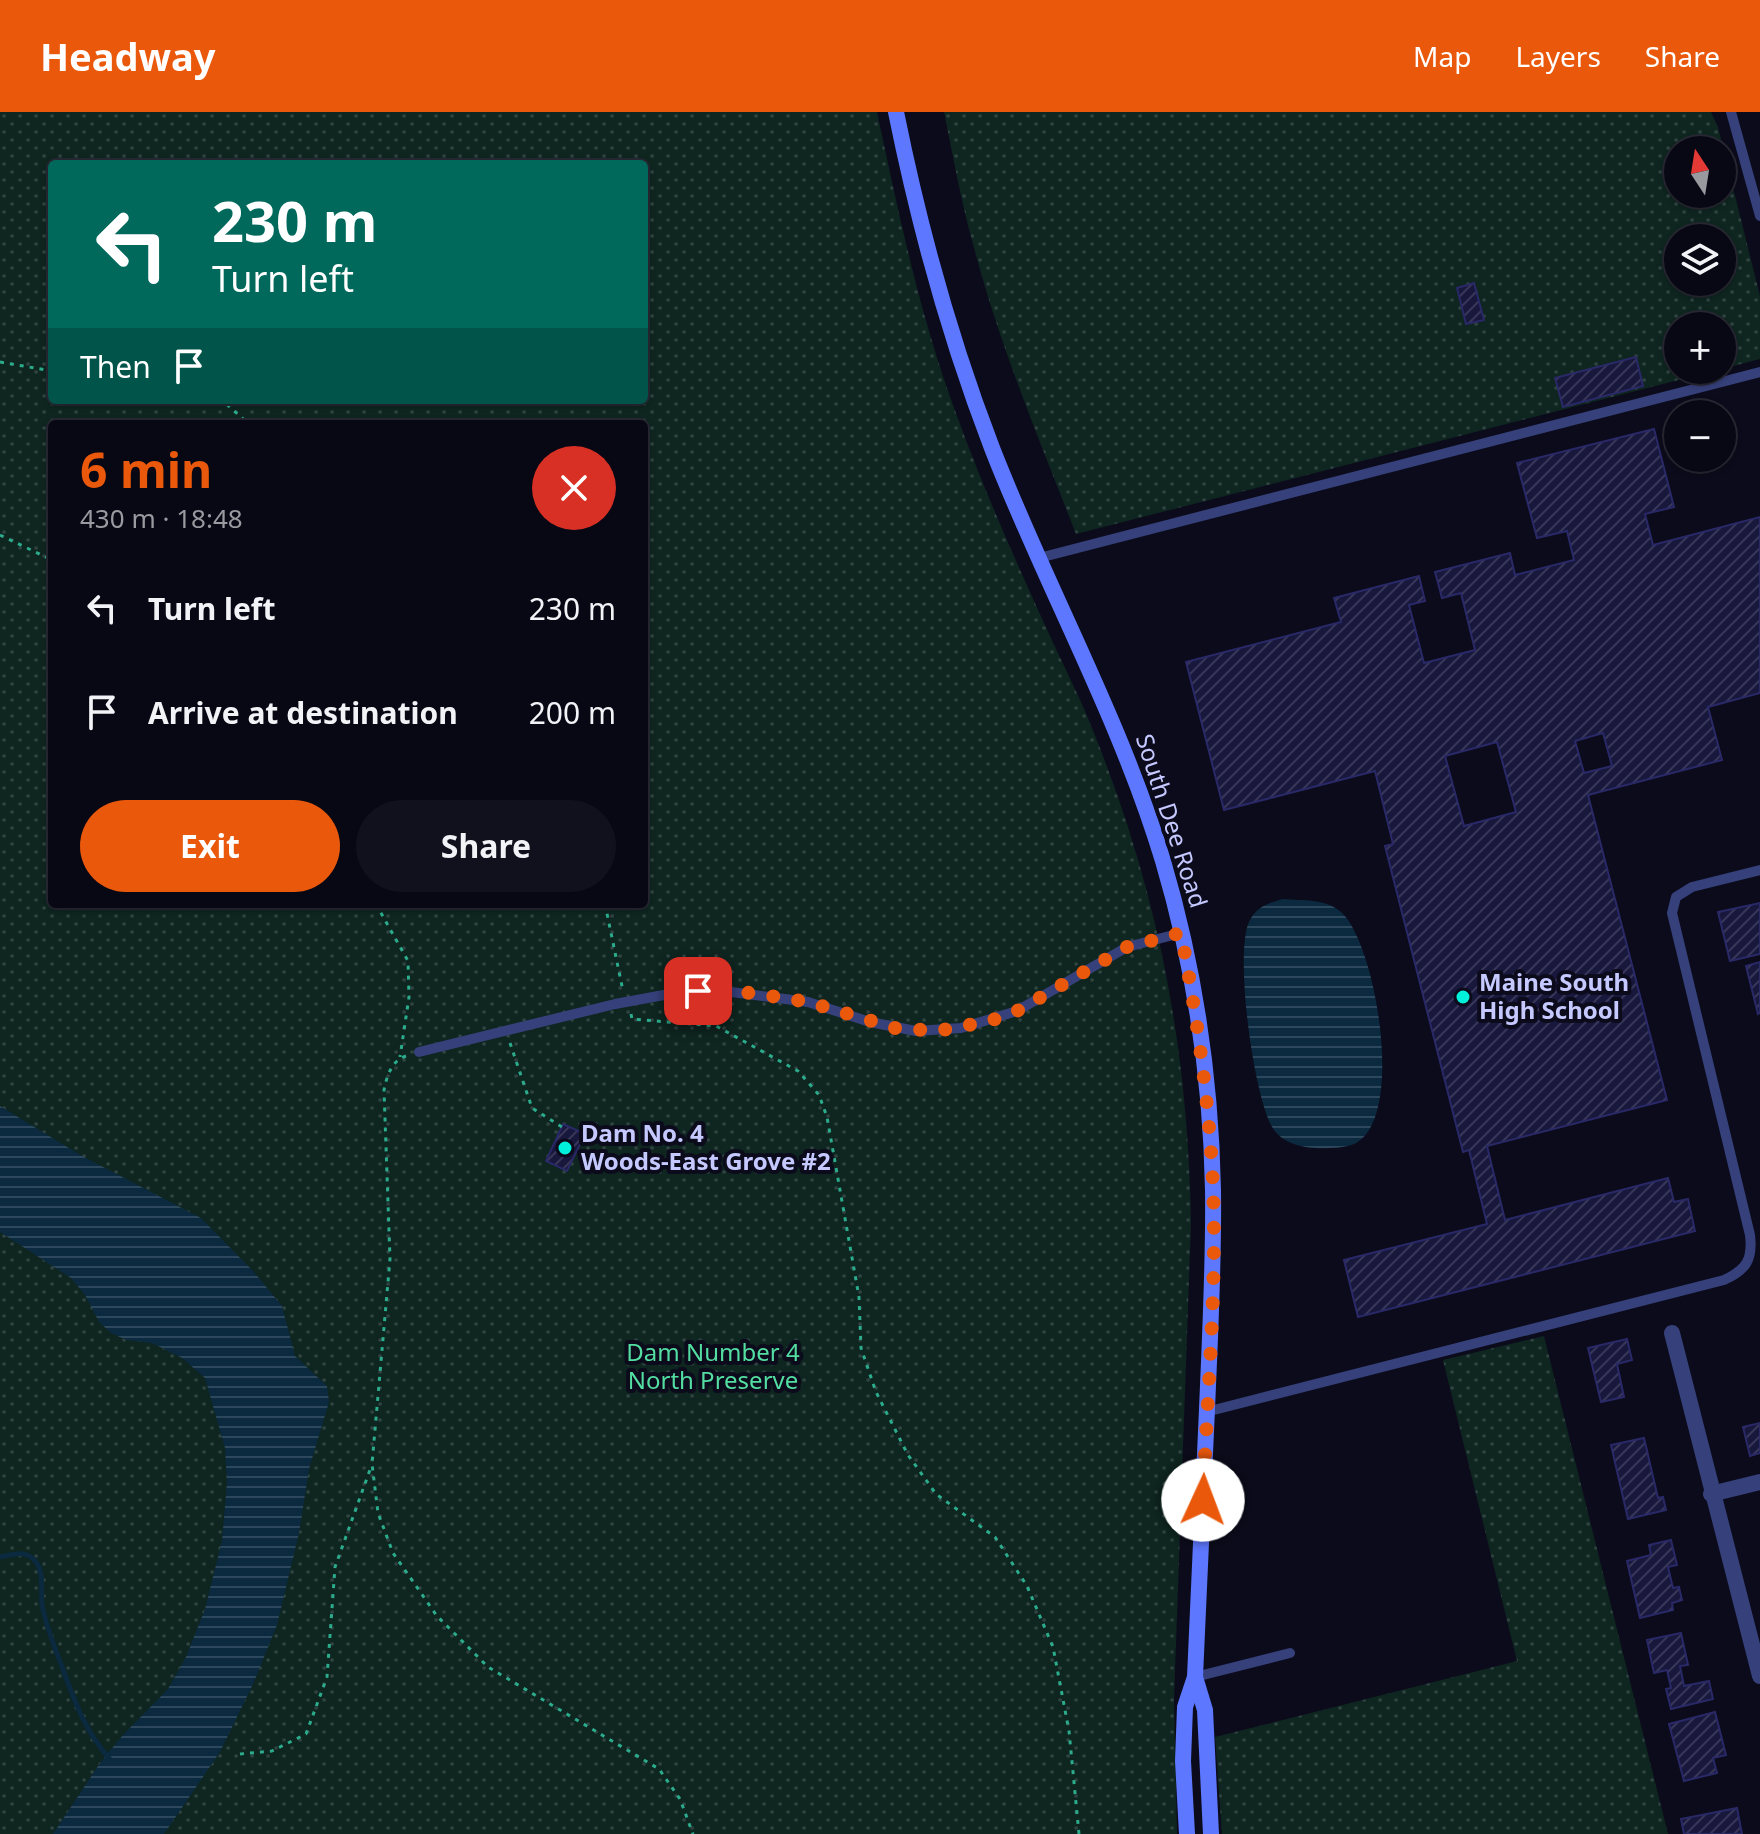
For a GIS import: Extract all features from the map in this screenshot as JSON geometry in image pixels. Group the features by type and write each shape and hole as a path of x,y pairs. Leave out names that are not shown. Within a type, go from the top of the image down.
{"main road":[{"name":"South Dee Road","path":"896,112 926,243 959,355 993,449 1137,782 1164,864 1197,1015 1209,1114 1213,1269 1195,1677 1185,1707 1183,1761 1187,1834"},
{"name":"South Dee Road","path":"1195,1677 1205,1710 1211,1834"}],"street":[{"path":"1672,1333 1760,1676"},
{"path":"1711,1494 1760,1482"}],"lane":[{"path":"1731,112 1760,216"},
{"path":"1039,558 1760,372"},
{"path":"1206,1412 1724,1280 1745,1268 1751,1259 1750,1235 1672,913 1676,897 1692,887 1760,870"},
{"path":"419,1052 615,1004 680,992 716,990 808,1002 905,1030 961,1028 1017,1011 1127,947 1181,933"},
{"path":"1195,1677 1290,1653"}],"path":[{"path":"0,362 48,370"},
{"path":"226,404 244,420"},
{"path":"0,535 48,558"},
{"path":"378,908 408,961 409,997 400,1057 389,1070 384,1090 390,1259 372,1464 378,1513 393,1553 437,1616 488,1667 659,1769 680,1799 693,1834"},
{"path":"606,908 624,992"},
{"path":"629,1010 632,1019 640,1021 667,1020 716,1026 798,1071 819,1095 827,1117 859,1297 861,1348 876,1392 908,1455 936,1494 995,1537 1027,1586 1053,1647 1069,1731 1079,1834"},
{"path":"507,1031 532,1108 562,1127"},
{"path":"400,1057 419,1052"},
{"path":"240,1754 272,1751 306,1734 327,1677 335,1567 372,1464"}],"green space":[{"name":"Dam Number 4 North Preserve","path":"0,112 877,112 911,266 944,379 989,499 1084,708 1117,793 1136,853 1166,973 1184,1095 1191,1223 1174,1699 1177,1834 0,1834"},
{"path":"944,112 1711,112 1720,136 1664,136 1664,208 1736,208 1736,199 1760,296 1760,359 1736,365 1736,312 1664,312 1664,384 1076,534 995,318 961,195"},
{"path":"1544,1336 1668,1834 1222,1834 1215,1737 1517,1661 1443,1360"}],"water":[{"path":"1283,899 1321,902 1341,912 1354,930 1366,960 1381,1036 1382,1074 1378,1108 1367,1133 1348,1146 1309,1147 1281,1137 1274,1130 1260,1090 1248,1028 1245,939 1255,913 1267,904"},
{"path":"0,1106 82,1156 201,1218 254,1272 282,1306 295,1356 327,1386 329,1402 309,1469 299,1533 277,1625 220,1752 164,1834 53,1834 100,1763 168,1689 186,1657 205,1609 222,1541 227,1482 225,1448 205,1378 182,1358 152,1343 126,1340 111,1333 99,1322 85,1295 71,1278 0,1232"}],"building":[{"path":"1474,283 1484,320 1466,324 1457,288"},
{"path":"1636,357 1643,386 1563,407 1555,378"},
{"path":"1654,429 1674,507 1645,514 1653,545 1760,517 1760,693 1708,707 1722,760 1588,795 1667,1100 1487,1146 1505,1220 1668,1178 1674,1202 1688,1199 1695,1231 1358,1317 1344,1260 1487,1224 1469,1150 1463,1152 1385,846 1393,844 1375,771 1224,810 1186,662 1341,622 1334,598 1419,576 1425,601 1409,605 1424,663 1475,650 1461,593 1442,598 1435,572 1510,553 1515,575 1574,560 1567,531 1537,538 1517,463","holes":["1603,733 1612,766 1584,773 1575,741","1497,742 1516,812 1464,826 1445,756"]},
{"path":"1760,903 1760,954 1730,961 1718,912"},
{"path":"1760,962 1760,1013 1758,1014 1746,966"},
{"name":"Dam No. 4 Woods-East Grove #2","path":"563,1124 585,1134 567,1171 546,1161"},
{"path":"1627,1339 1632,1360 1617,1364 1624,1397 1601,1402 1588,1348"},
{"path":"1760,1423 1760,1453 1750,1456 1743,1427"},
{"path":"1644,1438 1658,1498 1663,1497 1666,1510 1628,1519 1611,1445"},
{"path":"1671,1540 1677,1565 1668,1567 1673,1588 1679,1587 1682,1600 1672,1603 1673,1610 1640,1618 1627,1561 1651,1555 1649,1545"},
{"path":"1681,1633 1688,1665 1680,1666 1684,1686 1709,1681 1713,1699 1671,1709 1666,1689 1671,1688 1667,1670 1654,1673 1647,1640"},
{"path":"1715,1712 1726,1755 1713,1758 1717,1773 1684,1781 1669,1724"},
{"path":"1737,1808 1742,1834 1684,1834 1681,1819"}],"waterway":[{"path":"0,1557 24,1554 39,1567 43,1612 70,1690 80,1714 109,1758"}],"place":[{"name":"Maine South High School","path":"1463,997"},
{"name":"Dam No. 4 Woods-East Grove #2","path":"565,1148"}],"route":[{"path":"698,991 752,993 808,1002 895,1028 937,1031 990,1021 1017,1011 1127,947 1181,933 1197,1015 1209,1114 1213,1188 1213,1269 1203,1500"}]}
